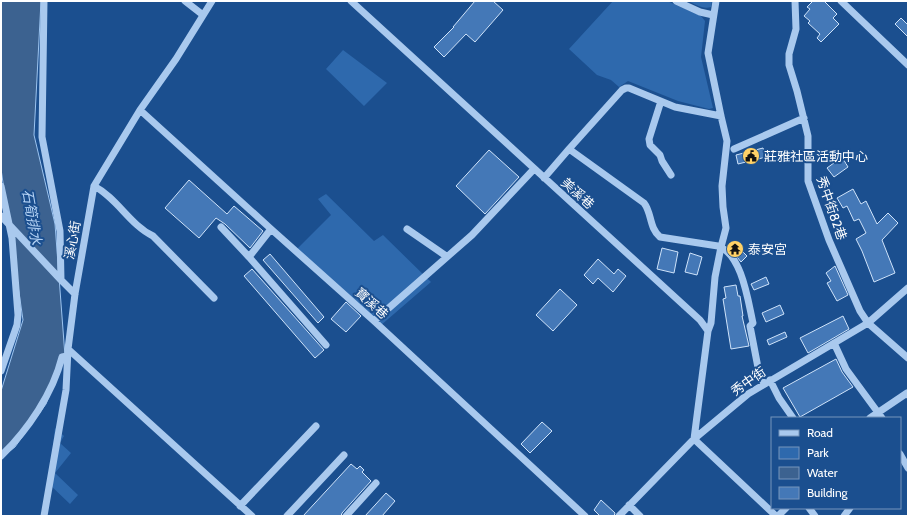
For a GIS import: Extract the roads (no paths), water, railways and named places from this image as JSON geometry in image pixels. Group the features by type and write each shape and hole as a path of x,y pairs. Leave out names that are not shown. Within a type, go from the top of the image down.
{"street":[{"path":"44,1 42,137 60,231 61,280"},
{"path":"185,1 203,15"},
{"name":"溪心街","path":"44,516 66,390 67,352 75,294 94,186 140,110 176,59 212,1"},
{"name":"美溪巷","path":"351,1 700,320 708,331"},
{"path":"676,1 700,12 713,15"},
{"path":"716,1 708,52 727,141 722,186 726,228 715,277 711,323 708,331 694,439 777,516 785,509"},
{"name":"秀中街82巷","path":"795,1 796,29 789,54 789,65 808,136 808,181 829,240 860,311 868,323 908,358"},
{"path":"841,1 908,65"},
{"path":"544,178 624,89 629,88 675,107 721,116"},
{"path":"661,101 649,139 650,145 660,155 671,175"},
{"name":"寶溪巷","path":"140,110 271,230 374,321 585,516"},
{"path":"734,149 804,118"},
{"path":"569,149 644,203 648,210 652,228 660,237 721,247 729,253 740,273 753,323 750,326 760,378 767,382 792,417"},
{"path":"374,321 446,256 472,235 534,169"},
{"path":"1,186 12,238 18,315 17,326 1,371"},
{"path":"94,186 104,191 144,232 153,236 214,298"},
{"path":"1,216 75,294"},
{"path":"220,227 249,257 326,345"},
{"path":"407,229 446,256"},
{"path":"249,257 271,230"},
{"name":"秀中街","path":"619,516 694,439 748,394 868,323 908,288"},
{"path":"834,343 846,369 880,415 907,392 908,395"},
{"path":"1,456 21,433 44,400 55,380 62,357 67,352 252,516"},
{"path":"240,506 316,426"},
{"path":"287,516 344,455"},
{"path":"901,456 908,468"},
{"path":"346,516 376,483"},
{"path":"629,506 640,516"}],"water":[{"name":"石筍排水","path":"1,1 41,1 34,135 55,224 65,356 46,404 15,447 1,458 1,391 23,320 1,169"}],"place":[{"name":"莊雅社區活動中心","path":"751,156"},
{"name":"泰安宮","path":"735,249"}]}
